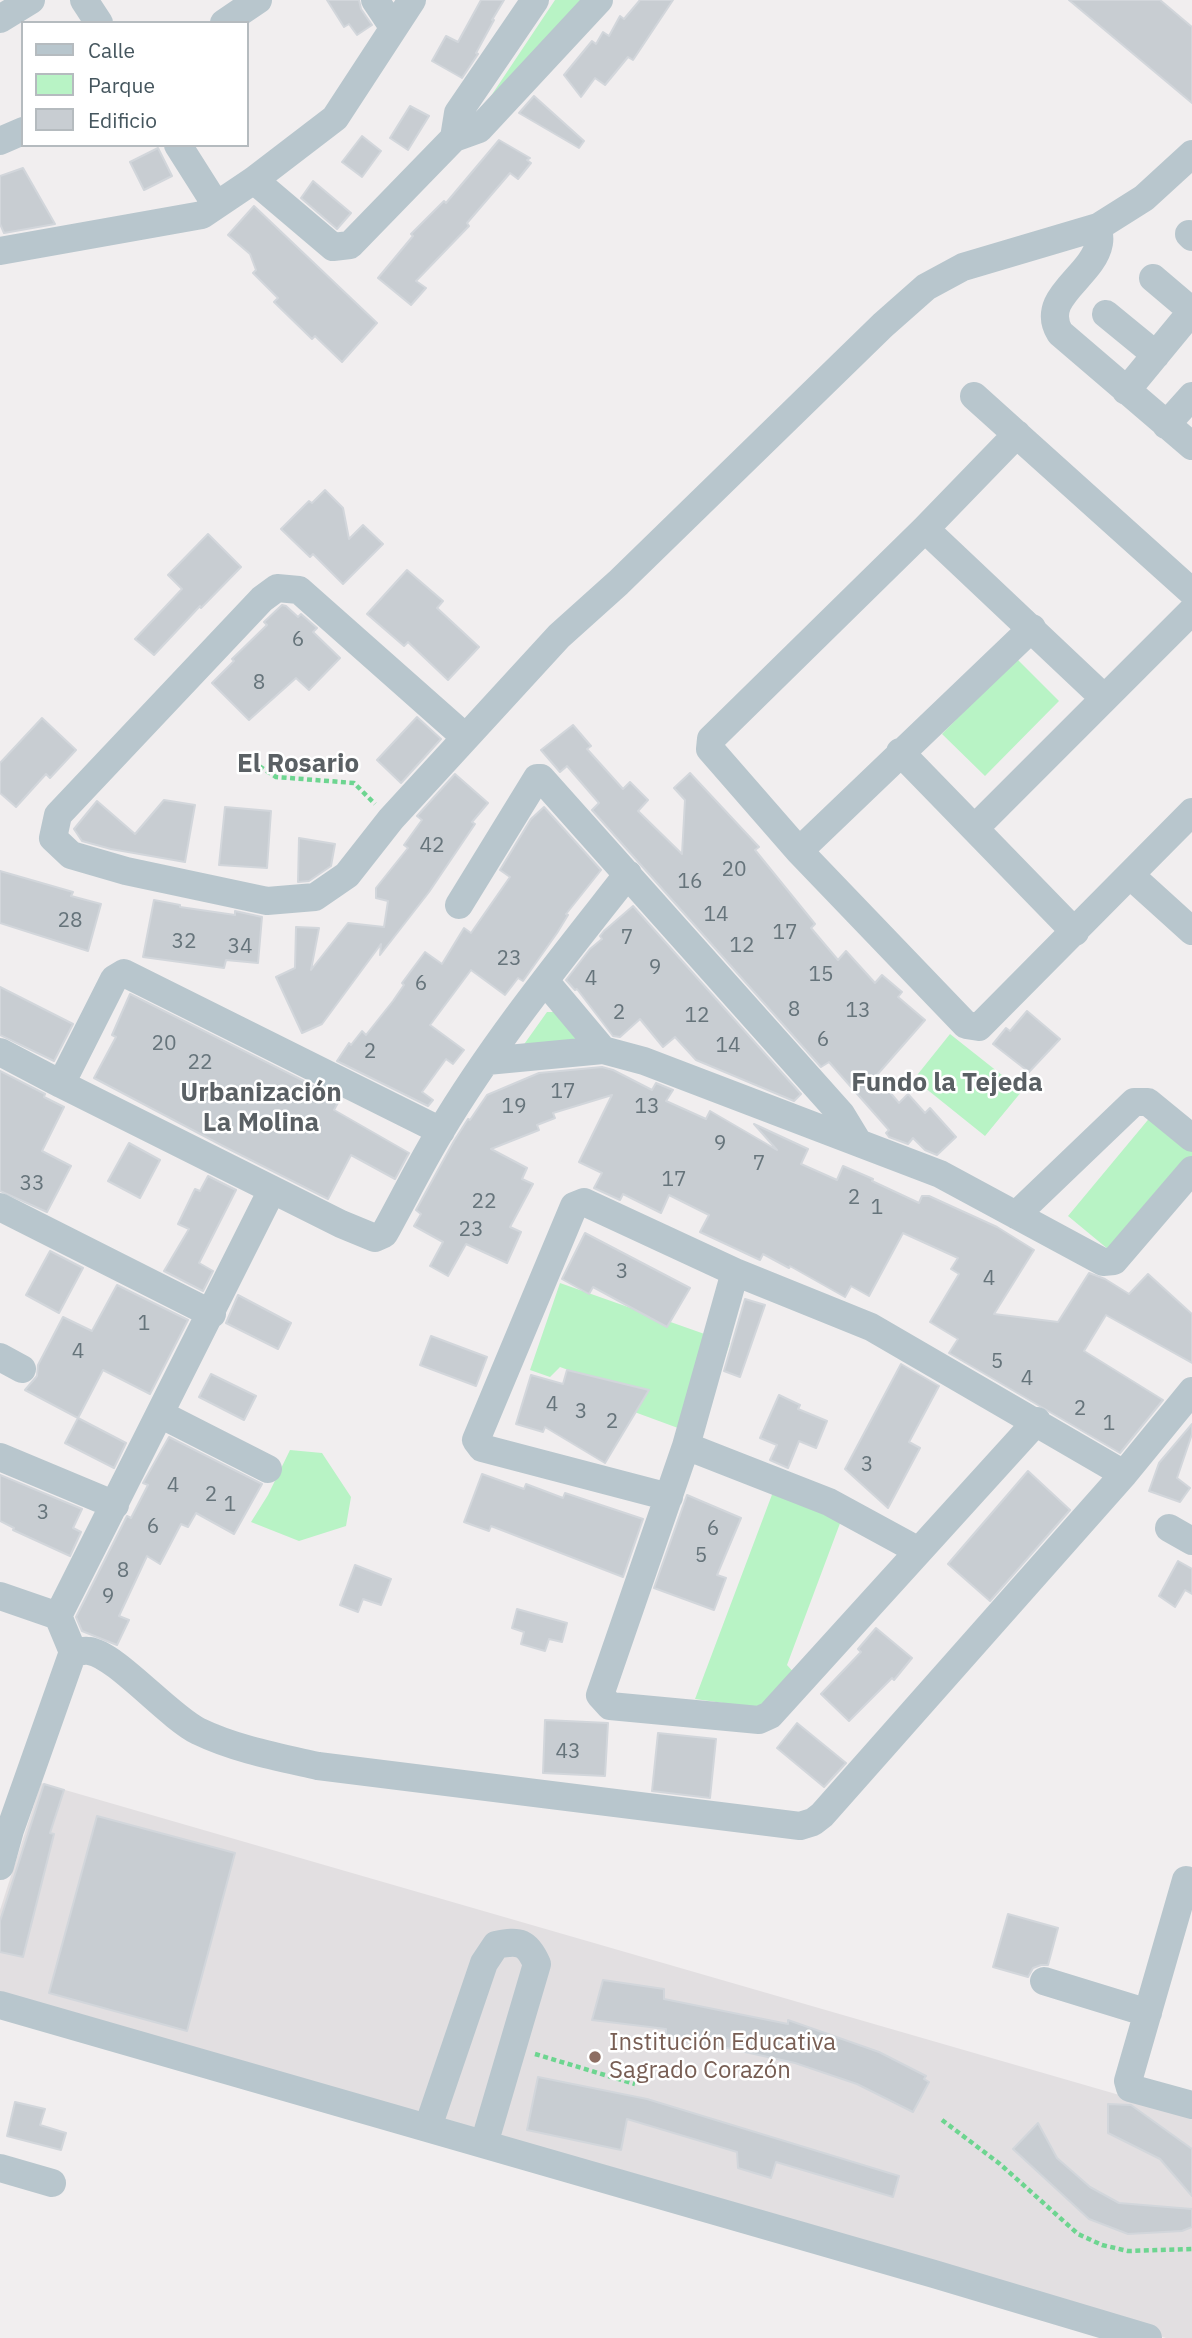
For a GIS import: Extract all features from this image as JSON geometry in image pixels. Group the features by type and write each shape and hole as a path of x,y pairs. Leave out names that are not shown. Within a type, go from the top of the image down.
{"street":[{"path":"0,19 30,0"},
{"path":"84,0 98,21"},
{"path":"227,21 258,0"},
{"path":"375,0 393,27"},
{"path":"0,251 202,215 254,180 335,118 412,0"},
{"path":"454,138 458,113 535,0"},
{"path":"254,180 333,247 350,246 454,138 479,129 599,0"},
{"path":"0,141 21,132"},
{"path":"179,147 216,205"},
{"path":"465,737 299,590 277,588 262,599 58,815 53,838 71,855 125,871 267,901 315,897 347,875 391,818 559,636 926,287 963,267 1098,227 1144,198 1192,155"},
{"path":"1098,227 1100,242 1096,252 1059,301 1054,319 1060,333 1192,446"},
{"path":"1126,391 1192,311 1153,278"},
{"path":"1106,314 1156,355"},
{"path":"974,396 1192,592"},
{"path":"1166,425 1192,396"},
{"path":"1017,434 925,529 711,739 710,749 799,851 966,1025 973,1027 979,1027 1192,812"},
{"path":"925,529 1104,698"},
{"path":"975,828 1192,611"},
{"path":"799,851 1032,628"},
{"path":"900,752 1075,932"},
{"path":"459,905 499,837 539,778 841,1114 858,1142"},
{"path":"0,1052 341,1224 379,1238 384,1234 441,1131 487,1061 628,874"},
{"path":"1130,875 1192,931"},
{"path":"61,1084 114,979 124,972 441,1131"},
{"path":"545,981 603,1050"},
{"path":"487,1061 603,1050 644,1061 956,1181 1109,1263 1114,1261 1192,1170"},
{"path":"1016,1215 1134,1102 1148,1102 1192,1138"},
{"path":"58,1616 272,1190"},
{"path":"668,1497 482,1448 476,1440 574,1206 584,1202 735,1272 871,1327 1037,1421 1124,1474"},
{"path":"0,1207 212,1314"},
{"path":"735,1272 686,1446 600,1695 610,1706 759,1720 765,1718 1037,1421"},
{"path":"73,1652 89,1651 108,1659 182,1721 200,1731 271,1756 318,1766 800,1826 813,1822 822,1815 1124,1474 1192,1391"},
{"path":"160,1414 268,1468"},
{"path":"686,1446 829,1502 919,1551"},
{"path":"0,1457 114,1505"},
{"path":"0,1596 58,1616 73,1652 5,1829 0,1866"},
{"path":"1186,1880 1128,2081 1130,2088 1192,2105"},
{"path":"428,2127 484,1963 496,1945 514,1941 530,1949 537,1964 484,2144"},
{"path":"1044,1981 1148,2013"},
{"path":"0,2005 1148,2338"},
{"path":"0,2168 52,2183"}],"path":[{"path":"245,757 276,777 354,783 391,818"},
{"path":"513,2048 635,2084"},
{"path":"942,2120 1000,2164 1078,2234 1102,2245 1128,2250 1192,2249"}],"shaded area":[{"name":"Institución Educativa Sagrado Corazón","path":"41,1783 1192,2116 1192,2338 1166,2338 0,1998 0,1910"}],"green space":[{"path":"555,0 583,0 479,114"},
{"path":"1016,658 1059,701 985,776 942,734"},
{"path":"547,1012 559,1012 588,1040 520,1050"},
{"path":"950,1034 1022,1091 985,1136 914,1079"},
{"path":"1152,1115 1192,1148 1192,1184 1126,1264 1068,1216"},
{"path":"560,1283 730,1343 697,1435 629,1410 634,1394 560,1367 550,1377 530,1370"},
{"path":"290,1450 322,1453 351,1497 346,1526 299,1541 251,1522"},
{"path":"773,1492 842,1518 787,1665 798,1677 766,1709 695,1699"}],"building":[{"path":"327,0 359,0 361,9 372,25 357,35 349,24 344,27"},
{"path":"481,0 504,0 476,53 478,54 462,78 432,61 446,36 458,42"},
{"path":"640,0 673,0 633,60 628,57 605,85 595,78 581,97 564,75 592,41 596,44 603,32 609,36 620,16 624,19"},
{"path":"1069,0 1160,0 1192,27 1192,103"},
{"path":"534,96 584,141 579,148 519,113"},
{"path":"410,106 429,116 408,150 390,138"},
{"path":"362,136 381,151 362,177 342,162"},
{"path":"499,140 530,158 527,160 531,163 518,179 510,173 467,223 469,226 416,281 426,288 411,305 378,278 413,236 411,234 444,201 446,203"},
{"path":"158,148 172,176 144,190 130,162"},
{"path":"23,168 55,224 4,233 0,224 0,176"},
{"path":"313,181 351,213 337,229 301,198"},
{"path":"254,206 377,323 342,362 315,336 312,339 274,302 278,298 253,273 256,270 250,254 228,235"},
{"path":"325,490 343,508 349,539 363,525 383,544 343,584 313,554 310,557 281,529 309,501 312,503"},
{"path":"208,534 241,567 154,655 135,639 182,589 168,575"},
{"path":"407,570 443,601 437,608 479,647 448,680 408,642 404,646 367,614"},
{"path":"282,605 298,617 301,614 317,628 313,632 340,658 309,690 296,678 249,720 212,683 267,625 264,622"},
{"path":"417,717 441,739 401,783 377,760"},
{"path":"42,718 76,750 50,778 46,774 16,807 0,793 0,763"},
{"path":"573,725 591,746 587,749 623,789 630,782 648,800 638,811 682,854 685,800 674,788 690,773 759,847 755,850 815,924 811,928 838,960 846,951 875,983 882,975 902,992 898,997 925,1020 876,1076 899,1103 908,1094 925,1113 930,1108 956,1137 937,1155 925,1150 913,1138 908,1144 889,1137 886,1133 889,1130 829,1062 821,1067 592,810 599,803 567,766 560,772 541,750"},
{"path":"455,774 488,803 472,822 475,824 429,892 380,955 381,944 322,1024 302,1033 276,977 295,968 296,927 319,928 311,970 348,923 384,927 388,901 376,898 376,888 408,848 404,845 422,820 417,816"},
{"path":"164,800 195,805 185,862 82,841 74,829 97,801 135,834"},
{"path":"225,807 271,811 267,868 219,865"},
{"path":"544,807 601,870 566,914 568,915 557,933 523,981 518,978 505,995 471,970 430,1025 464,1050 453,1064 446,1059 422,1092 433,1100 428,1106 337,1061 349,1043 351,1045 362,1031 366,1035 393,1001 404,985 402,983 425,952 442,964 464,928 471,933 510,877 500,870 531,819"},
{"path":"299,838 335,844 331,866 309,881 298,882"},
{"path":"0,871 73,892 71,896 101,904 88,951 0,923"},
{"path":"154,900 180,907 235,915 235,911 262,917 258,963 226,960 224,968 143,957"},
{"path":"633,906 801,1094 794,1101 696,1060 675,1037 663,1047 640,1019 620,1037 613,1036 577,989 566,980 590,949 602,939 600,936 604,931"},
{"path":"0,987 73,1024 54,1061 0,1035"},
{"path":"130,994 340,1099 334,1110 409,1153 395,1179 351,1155 328,1199 94,1078 116,1037 112,1035"},
{"path":"1027,1011 1060,1039 1029,1072 993,1044 1006,1028 1010,1031"},
{"path":"602,1067 652,1090 656,1083 673,1090 666,1101 706,1119 710,1111 777,1150 754,1124 808,1149 801,1164 837,1180 843,1166 919,1203 922,1196 929,1196 997,1227 1034,1250 994,1314 1058,1322 1089,1273 1105,1279 1129,1294 1148,1274 1192,1314 1192,1363 1106,1315 1084,1351 1163,1400 1120,1453 949,1353 958,1339 930,1322 959,1274 951,1269 958,1258 903,1233 869,1296 851,1286 845,1297 790,1266 789,1268 763,1254 760,1260 700,1232 709,1215 669,1195 661,1213 623,1194 620,1200 594,1188 602,1173 579,1162 612,1095 553,1113 555,1118 537,1125 539,1130 491,1149 527,1168 522,1179 533,1184 510,1227 521,1232 507,1263 466,1244 448,1276 430,1266 443,1242 414,1226 421,1214 416,1210 454,1141 487,1095 539,1073"},
{"path":"0,1071 64,1107 42,1151 71,1166 47,1212 0,1191"},
{"path":"129,1143 160,1160 140,1198 108,1181"},
{"path":"208,1176 236,1190 199,1263 213,1271 203,1291 164,1271 189,1229 178,1224 195,1189 200,1191"},
{"path":"585,1233 690,1288 667,1327 593,1287 589,1294 562,1279"},
{"path":"50,1251 83,1268 59,1313 26,1295"},
{"path":"117,1285 188,1320 150,1394 103,1370 78,1418 25,1390 37,1376 38,1365 63,1317 92,1331"},
{"path":"238,1295 291,1323 278,1349 226,1323"},
{"path":"745,1299 765,1305 740,1377 724,1371"},
{"path":"431,1336 487,1357 476,1386 420,1365"},
{"path":"901,1364 939,1386 909,1442 920,1448 888,1508 845,1469"},
{"path":"567,1370 649,1390 605,1463 545,1427 543,1432 516,1424 531,1375 563,1384"},
{"path":"211,1374 256,1396 244,1420 199,1397"},
{"path":"779,1395 800,1405 798,1409 827,1421 816,1448 799,1441 788,1468 770,1460 777,1445 760,1438"},
{"path":"78,1418 126,1443 114,1468 65,1443"},
{"path":"1192,1424 1192,1434 1177,1478 1190,1488 1180,1502 1149,1491 1159,1463"},
{"path":"169,1437 262,1484 234,1534 196,1513 188,1527 181,1524 160,1564 147,1556 119,1616 129,1620 117,1645 82,1631 76,1617 127,1516 131,1518 148,1485 143,1483"},
{"path":"1028,1471 1070,1510 990,1601 948,1564"},
{"path":"482,1474 524,1489 526,1484 563,1498 565,1493 643,1519 623,1577 491,1526 489,1531 464,1522"},
{"path":"0,1475 82,1509 73,1528 81,1532 70,1556 13,1530 14,1528 0,1521"},
{"path":"687,1495 741,1518 717,1575 726,1578 714,1610 654,1588"},
{"path":"1178,1561 1192,1569 1192,1594 1185,1590 1175,1607 1159,1596"},
{"path":"355,1565 391,1579 381,1605 363,1599 358,1612 340,1605"},
{"path":"517,1609 567,1623 562,1642 549,1639 545,1651 521,1644 524,1632 512,1628"},
{"path":"876,1628 912,1658 894,1680 892,1678 849,1721 821,1694 861,1652 858,1649"},
{"path":"545,1720 608,1723 605,1776 543,1773"},
{"path":"797,1723 846,1763 824,1787 777,1748"},
{"path":"658,1733 716,1739 710,1798 652,1791"},
{"path":"44,1784 64,1790 50,1833 54,1834 23,1957 0,1952 0,1921"},
{"path":"97,1816 235,1853 187,2031 49,1993"},
{"path":"1008,1914 1058,1928 1048,1965 1033,1968 1028,1977 993,1967"},
{"path":"603,1980 664,1989 664,1999 788,2024 788,2020 879,2052 926,2076 924,2079 929,2082 913,2112 857,2084 795,2063 727,2048 666,2039 666,2029 592,2020"},
{"path":"538,2077 647,2099 899,2176 893,2197 776,2162 771,2178 738,2168 737,2152 627,2119 621,2150 527,2130"},
{"path":"15,2102 45,2109 40,2125 66,2133 61,2150 7,2136"},
{"path":"1108,2104 1131,2105 1192,2149 1192,2196 1160,2159 1108,2133"},
{"path":"1038,2123 1057,2158 1090,2187 1119,2203 1192,2209 1192,2227 1182,2231 1128,2234 1089,2219 1013,2149"}],"place":[{"name":"Institución Educativa Sagrado Corazón","path":"595,2057"}],"district":[{"name":"El Rosario","path":"298,764"},
{"name":"Fundo la Tejeda","path":"947,1083"},
{"name":"Urbanización La Molina","path":"261,1108"}]}
